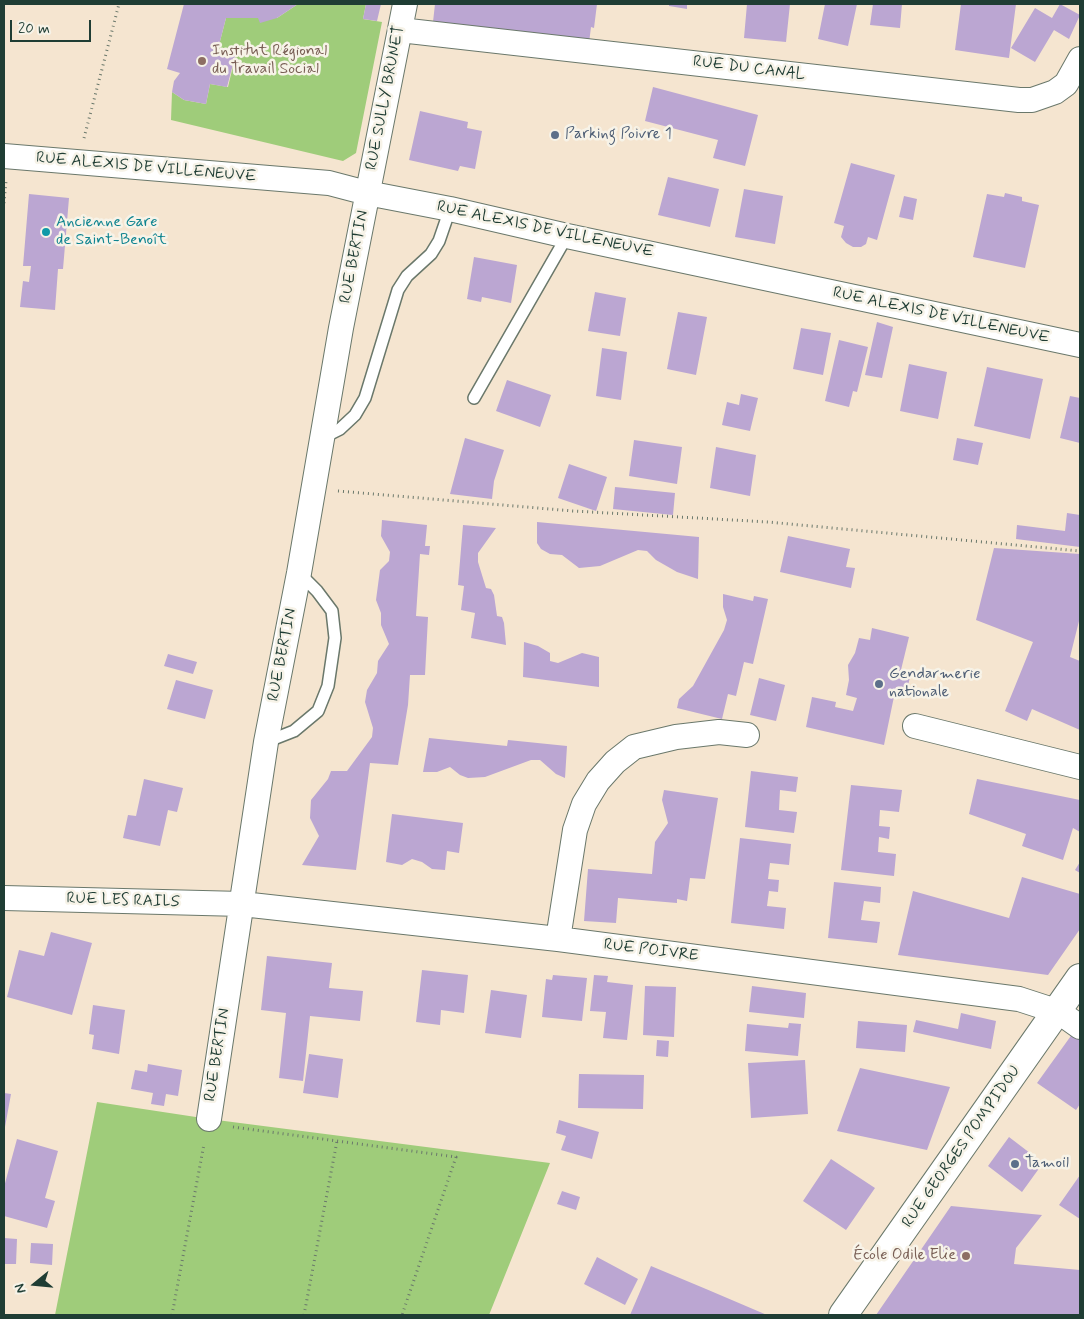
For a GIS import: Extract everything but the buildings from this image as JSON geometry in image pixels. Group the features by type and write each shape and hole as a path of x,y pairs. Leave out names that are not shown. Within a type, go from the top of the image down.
{"main road":[{"name":"RUE GEORGES POMPIDOU","path":"843,1315 1069,1019 1080,978"}],"street":[{"name":"RUE SULLY BRUNET","path":"367,193 404,4"},
{"name":"RUE DU CANAL","path":"400,30 1019,100 1032,100 1055,92 1066,84 1080,59"},
{"name":"RUE ALEXIS DE VILLENEUVE","path":"4,156 329,183 367,193 450,209 567,236 1080,345"},
{"name":"RUE BERTIN","path":"208,1121 266,742 299,573 321,438 367,193"},
{"path":"915,726 1080,767"},
{"path":"558,939 574,830 584,804 598,781 615,762 634,748 676,737 719,732 747,736"},
{"name":"RUE LES RAILS","path":"4,898 242,904"},
{"name":"RUE POIVRE","path":"242,904 558,939 1020,999 1069,1019"}],"lane":[{"path":"321,438 340,429 350,419 365,398 398,290 407,276 431,254 440,241 450,209"},
{"path":"474,398 567,236"},
{"path":"266,742 294,731 318,711 328,686 335,638 332,611 318,591 299,573"}],"path":[{"path":"78,163 119,4"},
{"path":"313,489 573,511 768,522 1080,551"},
{"path":"172,1315 208,1121 456,1157 402,1315"},
{"path":"304,1315 337,1141"}],"green space":[{"path":"298,4 366,4 363,19 382,22 356,153 343,161 171,120 172,92 184,100 206,104 210,84 228,87 236,53 218,49 226,18 277,18"},
{"path":"97,1102 209,1119 550,1163 489,1315 55,1315"}],"place":[{"name":"Institut Régional du Travail Social","path":"202,61"},
{"name":"Parking Poivre 1","path":"555,135"},
{"name":"Ancienne Gare de Saint-Benoît","path":"46,232"},
{"name":"Gendarmerie nationale","path":"879,684"},
{"name":"Tamoil","path":"1015,1164"},
{"name":"École Odile Elie","path":"966,1256"}]}
